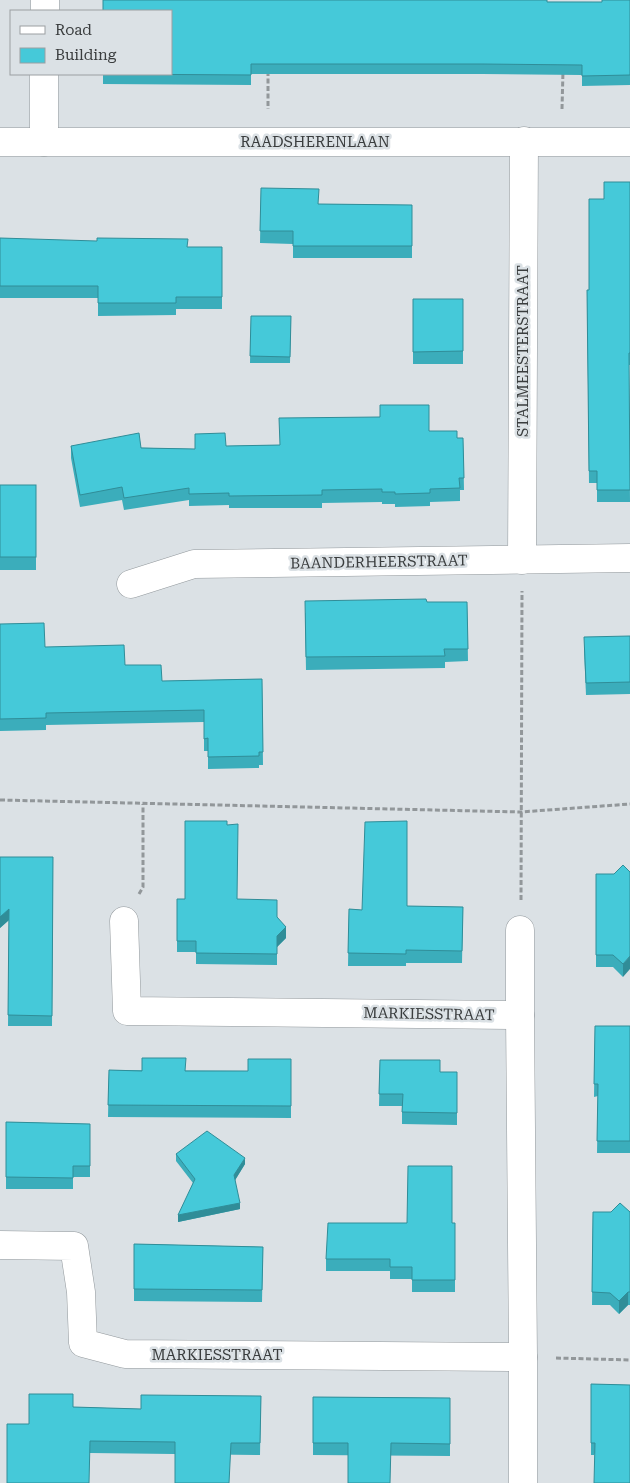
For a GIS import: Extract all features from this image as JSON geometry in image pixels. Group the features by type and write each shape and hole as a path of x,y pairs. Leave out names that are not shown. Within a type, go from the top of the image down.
{"street":[{"path":"44,75 44,142"},
{"name":"STALMEESTERSTRAAT","path":"522,560 524,141"},
{"name":"RAADSHERENLAAN","path":"0,142 630,142"},
{"name":"BAANDERHEERSTRAAT","path":"131,584 194,564 630,558"},
{"name":"MARKIESSTRAAT","path":"124,921 127,1011 520,1015"},
{"path":"520,930 523,1483"},
{"name":"MARKIESSTRAAT","path":"0,1245 74,1246 81,1292 84,1343 125,1354 523,1357"}],"path":[{"path":"268,66 269,142"},
{"path":"562,66 562,142"},
{"path":"520,930 522,560"},
{"path":"0,800 521,812 630,804"},
{"path":"124,921 143,887 143,804"},
{"path":"523,1357 630,1360"}],"building":[{"path":"103,0 547,0 547,2 602,2 602,0 630,0 630,75 582,76 582,65 482,64 251,64 251,75 172,74 172,10 103,10"},
{"path":"604,182 630,182 630,490 597,490 597,471 589,471 587,290 589,290 589,199 604,199"},
{"path":"261,188 319,189 318,204 412,205 412,246 293,246 293,231 260,231"},
{"path":"0,238 97,241 97,238 188,239 187,247 222,247 222,297 176,297 176,303 98,303 98,286 0,286"},
{"path":"413,299 463,299 463,351 413,352"},
{"path":"251,316 291,316 290,357 250,356"},
{"path":"380,405 429,405 429,431 457,431 457,438 463,438 464,478 459,478 460,488 430,489 430,493 395,494 395,492 382,492 382,489 322,490 322,495 229,496 229,493 189,494 189,488 124,498 122,487 80,495 71,446 139,433 141,448 195,449 195,434 225,433 226,446 280,445 279,418 380,417"},
{"path":"0,485 36,485 36,557 0,557"},
{"path":"426,599 427,602 467,602 468,649 444,649 445,656 306,657 305,601"},
{"path":"44,623 45,647 124,645 125,665 161,665 162,681 262,679 263,752 259,752 259,756 208,757 208,738 204,739 204,710 46,713 46,718 0,719 0,624"},
{"path":"630,636 630,682 586,683 584,637"},
{"path":"185,821 227,821 227,825 238,824 237,899 277,900 277,917 286,927 277,936 277,954 196,953 196,941 177,941 177,899 185,899"},
{"path":"407,821 407,906 463,907 462,951 406,950 406,954 348,953 349,909 362,910 365,822"},
{"path":"0,857 53,857 52,1016 8,1015 9,909 0,917"},
{"path":"623,865 630,872 630,956 623,964 613,955 596,955 596,874 614,874"},
{"path":"595,1026 630,1026 630,1141 597,1141 598,1084 594,1084"},
{"path":"142,1058 186,1058 185,1071 248,1071 248,1059 291,1059 291,1106 108,1105 109,1070 142,1071"},
{"path":"380,1060 440,1060 440,1072 457,1072 457,1113 402,1112 403,1094 379,1094"},
{"path":"6,1122 90,1124 90,1166 73,1166 73,1178 6,1177"},
{"path":"207,1131 245,1158 234,1175 240,1203 178,1215 195,1179 176,1154"},
{"path":"408,1166 452,1166 455,1280 412,1280 412,1267 390,1267 390,1259 326,1259 328,1223 407,1223"},
{"path":"620,1203 630,1212 630,1292 619,1301 610,1293 592,1292 593,1212 611,1212"},
{"path":"134,1244 263,1247 262,1290 134,1289"},
{"path":"591,1384 630,1385 630,1483 594,1483 595,1443 591,1443"},
{"path":"29,1394 73,1394 73,1407 141,1409 141,1395 261,1396 260,1443 231,1443 229,1483 175,1483 175,1442 90,1441 89,1483 7,1483 7,1424 29,1424"},
{"path":"313,1397 450,1398 450,1444 391,1443 390,1483 348,1483 348,1443 313,1443"}]}
